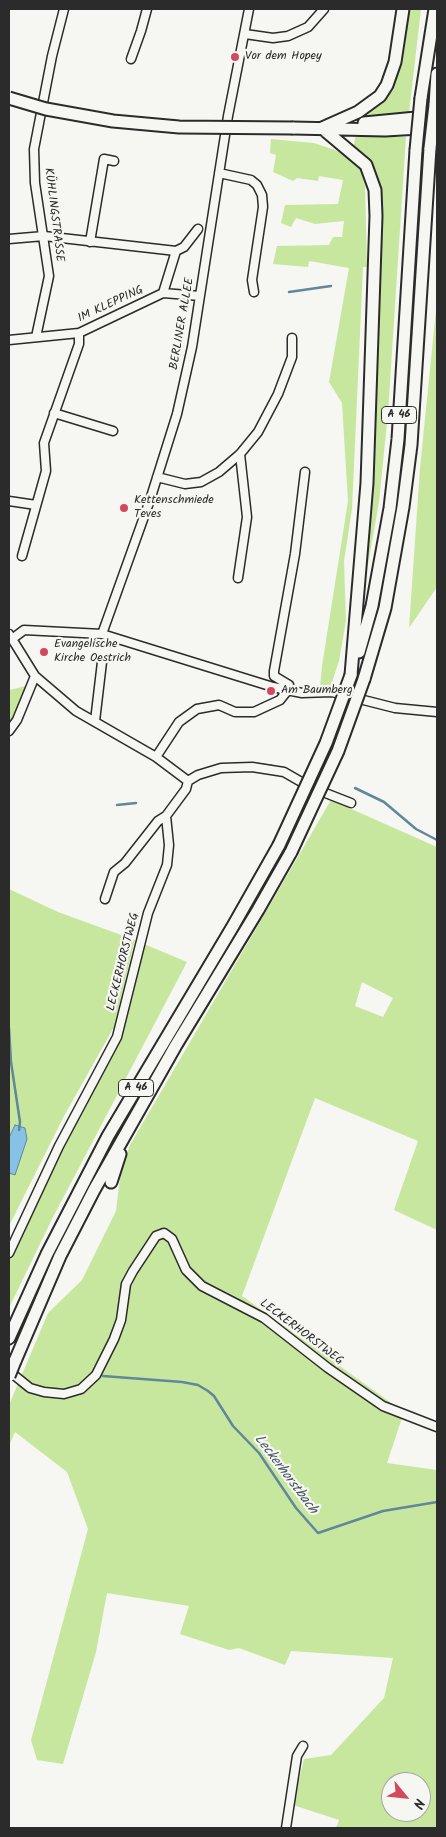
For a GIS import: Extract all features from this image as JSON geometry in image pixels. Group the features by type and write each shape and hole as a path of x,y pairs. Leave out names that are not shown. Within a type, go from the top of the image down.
{"highway":[{"path":"322,128 358,112 380,96 387,85 395,62 403,9"},
{"name":"A 46","path":"9,1338 46,1254 108,1136 234,926 279,845 326,743 352,675 372,606 390,508 398,439 416,150 421,98 435,9"},
{"name":"A 46","path":"9,1376 60,1256 137,1113 290,852 338,751 364,679 385,608 404,507 410,445 430,148 437,106 437,74"},
{"path":"9,98 65,113 120,122 179,127 385,130 437,127"},
{"path":"322,128 437,106"},
{"path":"322,128 366,165 375,190 376,216 367,483 352,675"},
{"path":"111,1182 137,1113"},
{"path":"28,1330 49,1300"}],"street":[{"name":"KÜHLINGSTRASSE","path":"36,337 49,276 35,183 34,149 52,56 64,9"},
{"path":"131,59 147,9"},
{"name":"BERLINER ALLEE","path":"102,634 158,477 177,414 200,296 219,173 249,9"},
{"path":"245,34 273,38 288,36 308,26 324,9"},
{"path":"90,242 104,159 114,160"},
{"path":"219,173 251,180 257,185 262,195 263,207 252,280 254,292"},
{"path":"9,240 44,236 176,251 184,246 198,229"},
{"name":"IM KLEPPING","path":"163,293 176,251"},
{"name":"IM KLEPPING","path":"9,340 79,333 163,293 200,296"},
{"path":"22,556 46,471 44,443 79,344 79,333"},
{"path":"158,477 185,484 201,482 219,472 240,454 262,426 278,394 292,357 292,338"},
{"path":"54,412 112,431"},
{"path":"238,578 248,516 240,454"},
{"path":"156,757 179,722 197,709 219,705 235,712 254,712 280,700 288,690 289,685 274,676 274,671 295,554 305,472"},
{"path":"9,501 36,505"},
{"path":"188,781 156,757 76,712 35,676 11,636 24,630 102,634 288,690 302,693 332,692 395,708 437,712"},
{"path":"95,721 102,662"},
{"path":"9,731 17,720 35,676"},
{"path":"105,899 114,872 130,857 158,821 166,816 186,789 188,781 198,775 221,768 252,767 284,772 310,787 351,803"},
{"name":"LECKERHORSTWEG","path":"9,1253 59,1146 117,1037 148,913 167,865 169,845 166,816"},
{"name":"LECKERHORSTWEG","path":"12,1366 30,1388 44,1392 64,1394 81,1389 96,1375 114,1338 120,1320 126,1284 156,1236 164,1233 172,1239 186,1270 202,1286 264,1318 328,1368 383,1406 437,1427"},
{"path":"286,1828 297,1756 303,1746"}],"green space":[{"path":"409,9 421,9 409,113 358,117 391,87 397,73"},
{"path":"355,137 406,137 388,413 379,502 360,610 368,511 383,204 380,183 364,155 354,146"},
{"path":"271,139 314,143 335,150 348,157 360,169 365,186 367,267 363,267 352,509 344,561 346,621 339,661 330,688 320,688 322,666 348,501 342,403 329,382 349,268 309,261 308,267 273,264 277,246 329,245 333,237 342,237 344,221 315,224 296,218 291,227 281,223 285,205 338,204 343,180 319,176 318,181 297,178 293,181 273,172 276,155 270,153"},
{"path":"437,300 437,587 409,628 420,468"},
{"path":"26,686 15,715 9,726 9,690"},
{"path":"331,800 437,847 437,1230 394,1210 418,1141 315,1098 242,1296 404,1412 387,1463 437,1470 437,1828 336,1828 339,1820 293,1805 304,1759 331,1755 384,1698 393,1658 291,1651 285,1665 239,1648 229,1650 180,1634 189,1606 107,1593 96,1652 63,1764 37,1760 31,1740 88,1529 67,1472 15,1432 9,1446 9,1405 48,1313 82,1280 116,1211 121,1170 130,1145","holes":["362,982 393,998 383,1017 355,1006"]},
{"path":"9,889 58,912 135,940 114,1027 64,1116 9,1226"},
{"path":"144,944 187,962 53,1217 9,1308 9,1262 45,1181 125,1026"}],"water":[{"path":"15,1125 25,1128 27,1139 15,1175 9,1173 9,1138"}],"waterway":[{"path":"289,292 331,286"},
{"path":"258,764 272,766"},
{"path":"355,788 384,802 416,829 437,840"},
{"path":"117,805 136,803"},
{"name":"Leckerhorstbach","path":"9,1028 11,1062 20,1122 19,1130"},
{"name":"Leckerhorstbach","path":"103,1376 182,1382 198,1385 208,1391 214,1396 233,1426 259,1453 296,1508 318,1533 383,1511 437,1502"}],"place":[{"name":"Vor dem Hopey","path":"235,57"},
{"name":"Kettenschmiede Teves","path":"124,508"},
{"name":"Evangelische Kirche Oestrich","path":"44,652"},
{"name":"Am Baumberg","path":"271,691"}]}
